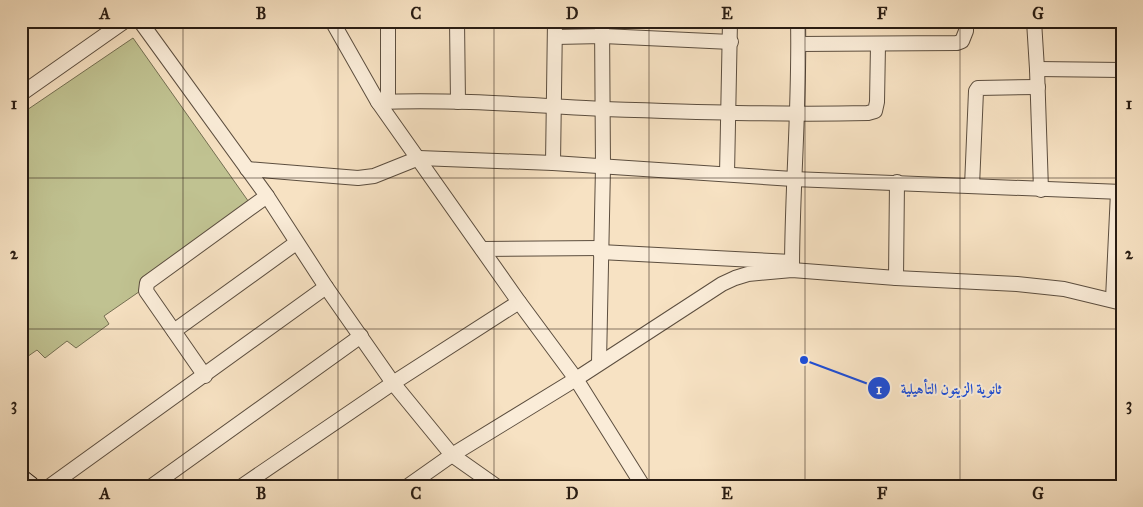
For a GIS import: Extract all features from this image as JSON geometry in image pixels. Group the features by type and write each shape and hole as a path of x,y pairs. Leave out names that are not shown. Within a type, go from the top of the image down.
{"street":[{"path":"21,94 125,21"},
{"path":"140,21 267,196 296,243 393,383 452,455 496,486"},
{"path":"332,21 419,158 519,302 576,379 643,486"},
{"path":"383,102 388,21"},
{"path":"457,21 458,102"},
{"path":"553,163 555,21"},
{"path":"599,363 604,109 602,21"},
{"path":"727,174 730,21"},
{"path":"792,266 793,179 798,114 798,21"},
{"path":"799,44 878,45 956,43 962,41 964,37 966,21"},
{"path":"1034,21 1041,190"},
{"path":"555,37 603,36 731,42"},
{"path":"383,102 458,102 729,113 868,113 874,111 877,102 878,45"},
{"path":"1037,69 1122,70"},
{"path":"972,186 976,91 978,88 1038,87"},
{"path":"247,169 358,178 374,176 419,158 553,163 793,179 1120,192 1117,301 1064,289 1017,284 896,278 792,266 600,250 482,249"},
{"path":"896,278 897,182"},
{"path":"205,376 146,292 147,283 267,196"},
{"path":"174,331 296,243"},
{"path":"408,486 452,455 735,278 792,266"},
{"path":"50,486 326,287"},
{"path":"242,486 393,383 519,302"},
{"path":"152,486 361,336"}],"green space":[{"path":"133,38 251,205 141,278 146,287 104,316 109,324 76,348 67,341 45,358 37,350 21,361 21,114"}],"place":[{"name":"ثانوية الزيتون التأهيلية","path":"804,360"}]}
